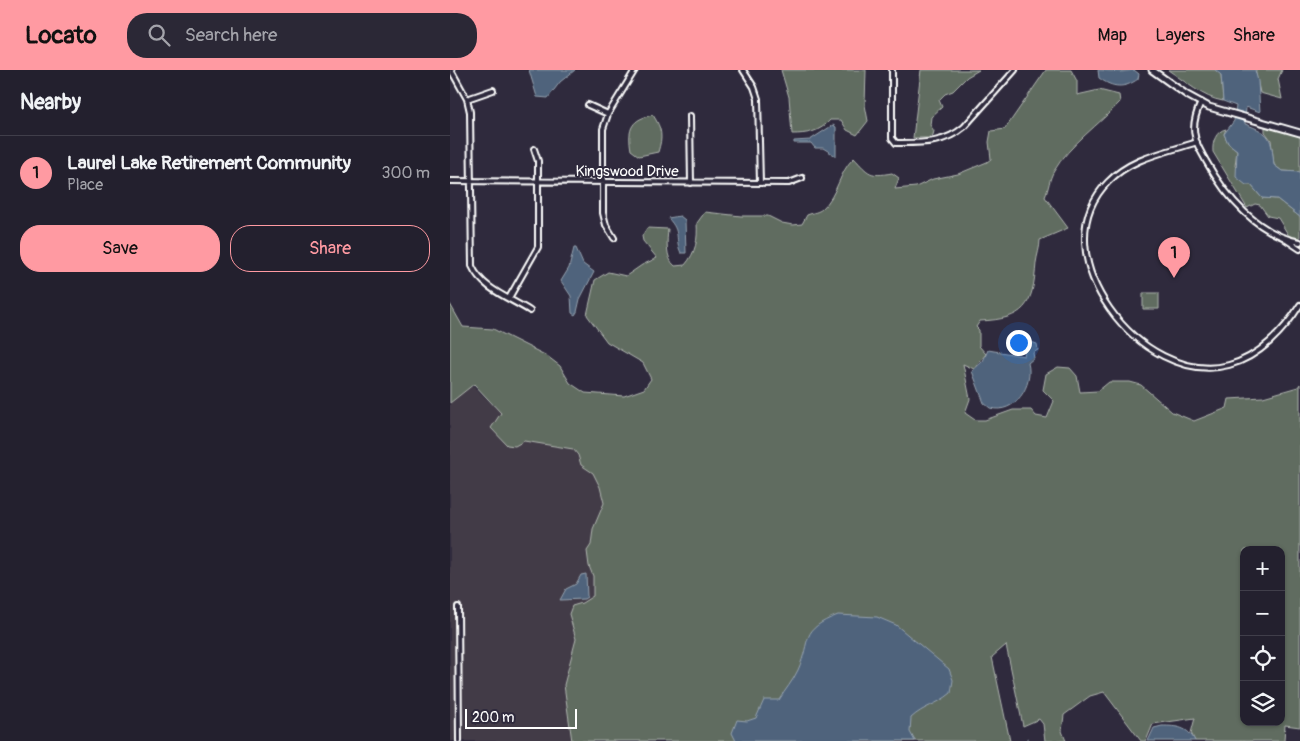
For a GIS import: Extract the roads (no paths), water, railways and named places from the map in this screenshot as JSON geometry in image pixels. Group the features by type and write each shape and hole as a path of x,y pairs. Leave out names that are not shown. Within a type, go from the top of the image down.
{"street":[{"path":"451,70 467,99 471,118 472,266 480,280 530,311"},
{"path":"614,238 603,213 602,138 608,114 635,70"},
{"path":"743,70 754,87 758,99 760,183"},
{"path":"892,70 892,138 896,143 935,142 959,131 1015,70"},
{"path":"1152,70 1200,102 1224,112 1300,133"},
{"path":"467,99 493,90"},
{"path":"1200,102 1195,119 1197,142 1211,170 1234,201 1257,222 1300,249"},
{"path":"588,105 608,114"},
{"path":"690,116 691,183"},
{"path":"1197,142 1132,163 1107,182 1097,195 1087,216 1085,238 1090,269 1103,300 1123,327 1153,350 1180,362 1213,368 1235,363 1254,353 1278,334 1300,305"},
{"path":"509,298 538,247 539,182 538,161 534,149"},
{"name":"Kingswood Drive","path":"450,181 789,183 802,178"},
{"path":"1284,238 1300,242"},
{"path":"458,607 459,741"}],"water":[{"path":"529,70 575,70 560,82 548,98 537,97"},
{"path":"1098,70 1121,72 1134,70 1139,74 1138,79 1133,82 1118,86 1109,84 1099,78"},
{"path":"1215,70 1255,70 1258,81 1260,112 1246,107 1245,124 1265,134 1271,142 1274,165 1282,171 1300,172 1300,217 1277,199 1262,198 1251,185 1246,185 1236,177 1237,150 1228,143 1224,134 1234,121 1236,106 1223,101 1221,75"},
{"path":"833,125 836,127 836,156 823,148 815,148 811,143 794,143 794,141 810,140"},
{"path":"680,216 685,220 686,253 681,253 675,228 668,218"},
{"path":"574,248 576,248 583,264 594,272 580,299 575,315 572,313 571,296 561,281 569,268"},
{"path":"1028,336 1031,342 1037,344 1038,350 1033,353 1034,358 1028,363 1029,372 1025,389 1015,403 999,409 990,408 984,403 972,371 983,361 988,350 1024,356 1025,351 1022,340"},
{"path":"586,574 587,597 584,599 560,600 566,589 576,584 581,575"},
{"path":"838,615 877,617 896,625 949,669 953,680 951,693 911,718 910,732 915,741 736,741 732,733 737,720 747,721 756,718 764,700 779,700 798,670 812,631 826,620"},
{"path":"1162,726 1182,728 1195,741 1148,741 1154,728"}],"place":[{"name":"Laurel Lake Retirement Community","path":"1174,278"}]}
